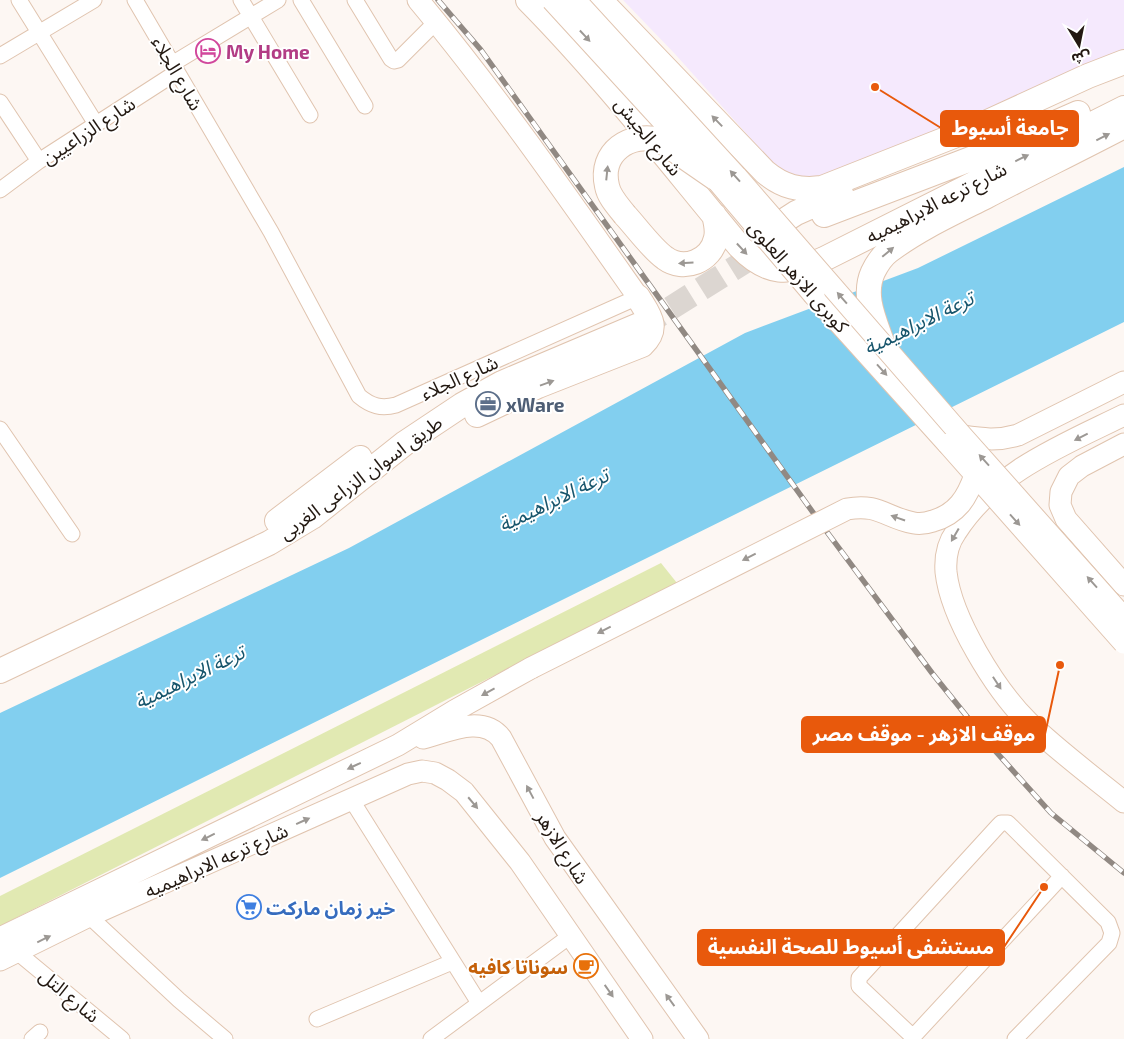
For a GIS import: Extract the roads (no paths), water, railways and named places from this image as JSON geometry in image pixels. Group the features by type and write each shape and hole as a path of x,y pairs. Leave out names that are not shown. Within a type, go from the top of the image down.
{"main road":[{"path":"418,0 488,87 540,158 637,312"},
{"name":"شارع الجيش","path":"528,0 567,39 617,96 750,257 760,264 772,268"},
{"name":"كوبرى الازهر العلوى","path":"552,0 715,178 814,295 1124,643"},
{"name":"كوبرى الازهر العلوى","path":"575,0 736,176 962,436 1124,618"},
{"path":"600,0 773,179 792,188 812,189 832,184 979,126 1088,76 1124,62"},
{"path":"1124,76 947,153 796,213 766,240 829,212 989,152 1124,93"},
{"name":"شارع ترعه الابراهيميه","path":"772,268 785,270 798,268 824,259 1124,108"},
{"path":"883,345 868,298 872,273 878,261 887,252 950,214 1124,126"},
{"path":"714,215 717,227 716,239 711,250 703,259 694,264 683,265 673,263 664,258 610,196 606,168 615,150 632,139 651,137 660,140 715,178"},
{"path":"698,196 696,174 698,163 706,154 717,150 750,156"},
{"name":"طريق اسوان الزراعى الغربى","path":"0,663 264,530 304,502 406,422 447,395 531,355 637,312 649,316 652,323 652,331 642,345 502,402 434,441 379,482 361,486 352,485 312,517 269,543 0,671"},
{"path":"962,436 986,440 1003,440 1018,435 1124,382"},
{"path":"1124,414 1035,460 1014,473 996,488 955,532 948,547 946,570 949,589 960,619 1010,703 1028,709 1046,739 1124,802"},
{"path":"1124,444 1082,466 1069,476 1061,492 1060,505 1066,519 1124,585"},
{"path":"398,745 530,668 847,509 860,506 873,508 915,523 926,523 948,516 960,506 970,489 975,475"},
{"name":"شارع الازهر","path":"398,745 475,726 489,728 496,732 555,838 698,1039"},
{"name":"شارع ترعه الابراهيميه","path":"0,938 398,745"},
{"name":"شارع ترعه الابراهيميه","path":"9,956 88,916 408,774 422,771 435,773 464,792 520,862 570,936"},
{"path":"570,936 642,1039"}],"street":[{"path":"19,0 96,124"},
{"path":"0,56 40,34 94,0"},
{"name":"شارع الجلاء","path":"135,0 270,232 359,396 366,402 376,407 386,408 396,405 637,312"},
{"path":"241,0 310,116"},
{"name":"شارع الزراعيين","path":"0,190 174,68 278,0"},
{"path":"301,0 364,106"},
{"path":"355,0 394,61 398,60 436,22"},
{"path":"0,102 39,161"},
{"path":"0,429 72,534"},
{"path":"351,799 479,1003"},
{"path":"1015,1039 1109,943 1112,933 1108,922 1062,876 1008,823 1001,823 858,980 859,986 912,1038 1062,876"},
{"path":"88,916 179,1000 225,1039"},
{"path":"431,1039 570,936"},
{"name":"شارع التل","path":"9,956 122,1039"},
{"path":"317,1019 452,962"}],"water":[{"name":"ترعة الابراهيمية","path":"1124,167 1124,322 0,878 0,713 349,548 745,333 918,268"}],"tunnel":[{"path":"639,325 658,316 768,247"}],"railway":[{"path":"438,0 481,50 827,532 932,673 989,744 1051,813 1124,873"}],"place":[{"name":"My Home","path":"208,51"},
{"name":"جامعة أسيوط","path":"875,87"},
{"name":"xWare","path":"488,404"},
{"name":"موقف الازهر - موقف مصر","path":"1060,665"},
{"name":"مستشفى أسيوط للصحة النفسية","path":"1044,887"},
{"name":"خير زمان ماركت","path":"249,907"},
{"name":"سوناتا كافيه","path":"586,966"}]}
